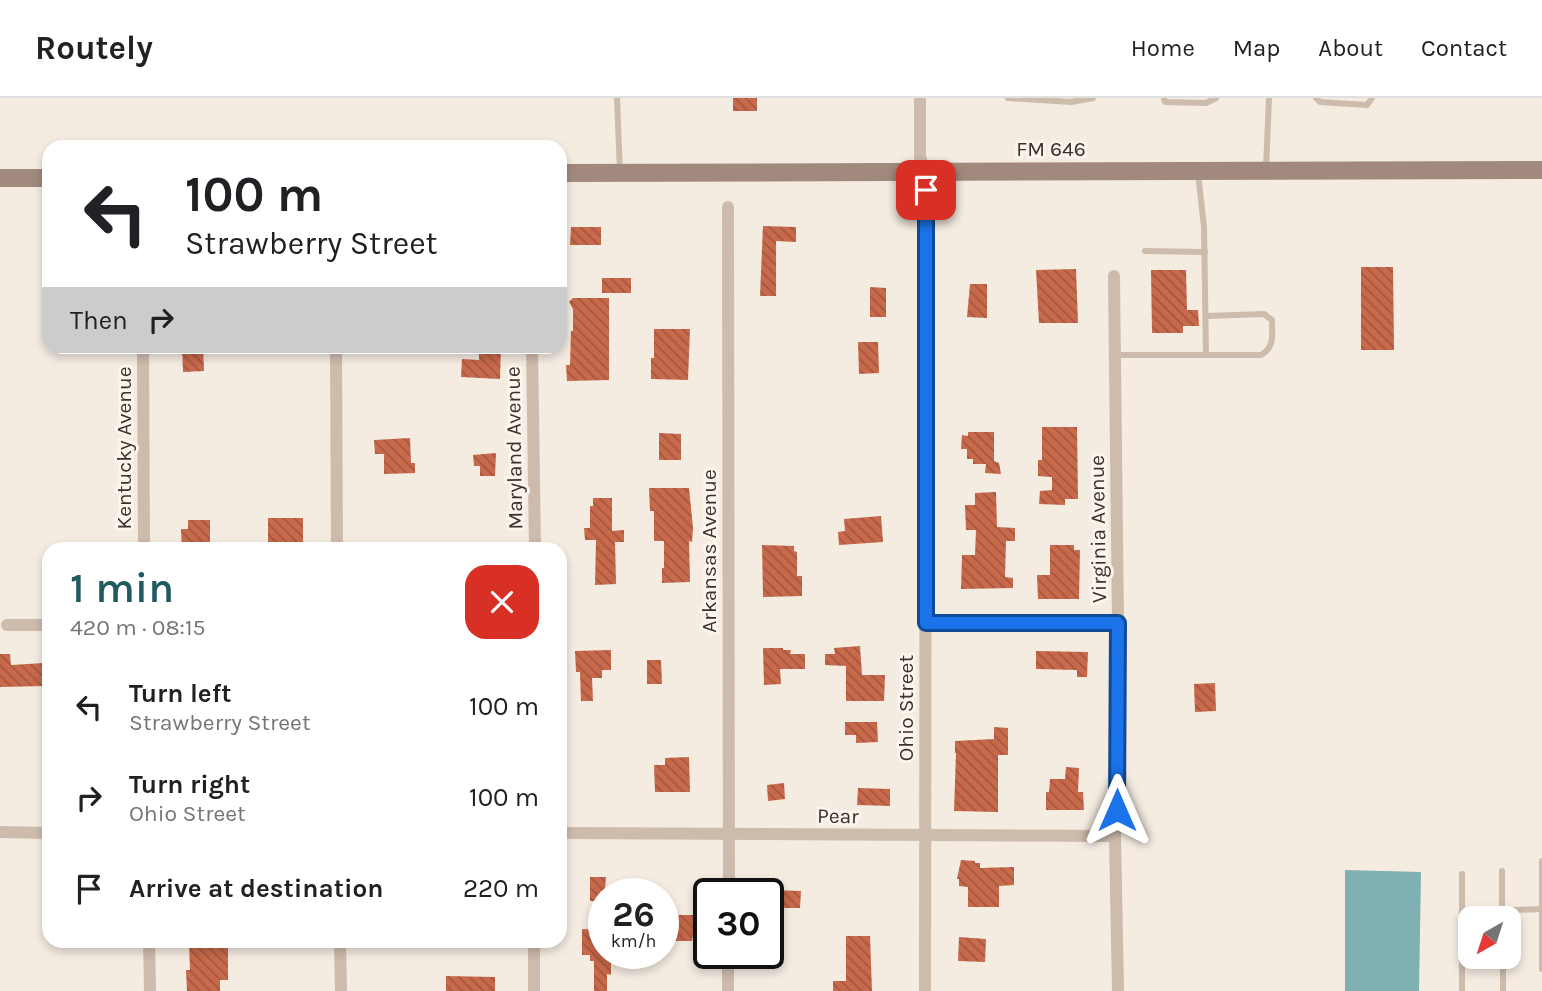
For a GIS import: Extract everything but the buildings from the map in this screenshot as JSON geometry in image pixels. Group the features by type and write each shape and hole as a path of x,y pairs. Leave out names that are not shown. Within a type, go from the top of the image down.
{"main road":[{"name":"FM 646","path":"567,173 1542,170"},
{"path":"0,178 42,178"}],"street":[{"name":"Ohio Street","path":"920,98 920,157 926,173 925,991"},
{"name":"Arkansas Avenue","path":"728,207 729,878"},
{"name":"Virginia Avenue","path":"1114,276 1118,623 1115,836 1118,991"},
{"name":"Kentucky Avenue","path":"143,354 144,542"},
{"path":"336,354 337,542"},
{"name":"Maryland Avenue","path":"532,354 535,542"},
{"path":"926,623 1118,623"},
{"path":"7,625 42,625"},
{"path":"0,832 42,833"},
{"name":"Pear","path":"567,833 1115,836"},
{"path":"149,948 150,991"},
{"path":"340,948 341,991"},
{"path":"534,948 534,991"},
{"path":"728,969 728,991"}],"lane":[{"path":"617,98 620,173"},
{"path":"1008,98 1071,102 1093,98"},
{"path":"1164,98 1165,102 1206,103 1216,98"},
{"path":"1266,171 1269,98"},
{"path":"1316,98 1320,102 1367,105 1373,98"},
{"path":"1197,171 1205,227 1206,355"},
{"path":"1145,251 1205,252"},
{"path":"1115,355 1261,355 1269,351 1272,344 1272,320 1264,314 1206,316"},
{"path":"1542,860 1542,968"},
{"path":"1502,871 1502,906"},
{"path":"1462,874 1462,906"},
{"path":"1521,910 1542,909"},
{"path":"1462,970 1462,991"},
{"path":"1503,970 1503,991"}],"water":[{"path":"1345,870 1421,872 1419,991 1345,991"}],"route":[{"path":"926,190 926,623 1118,623 1117,810"}]}
